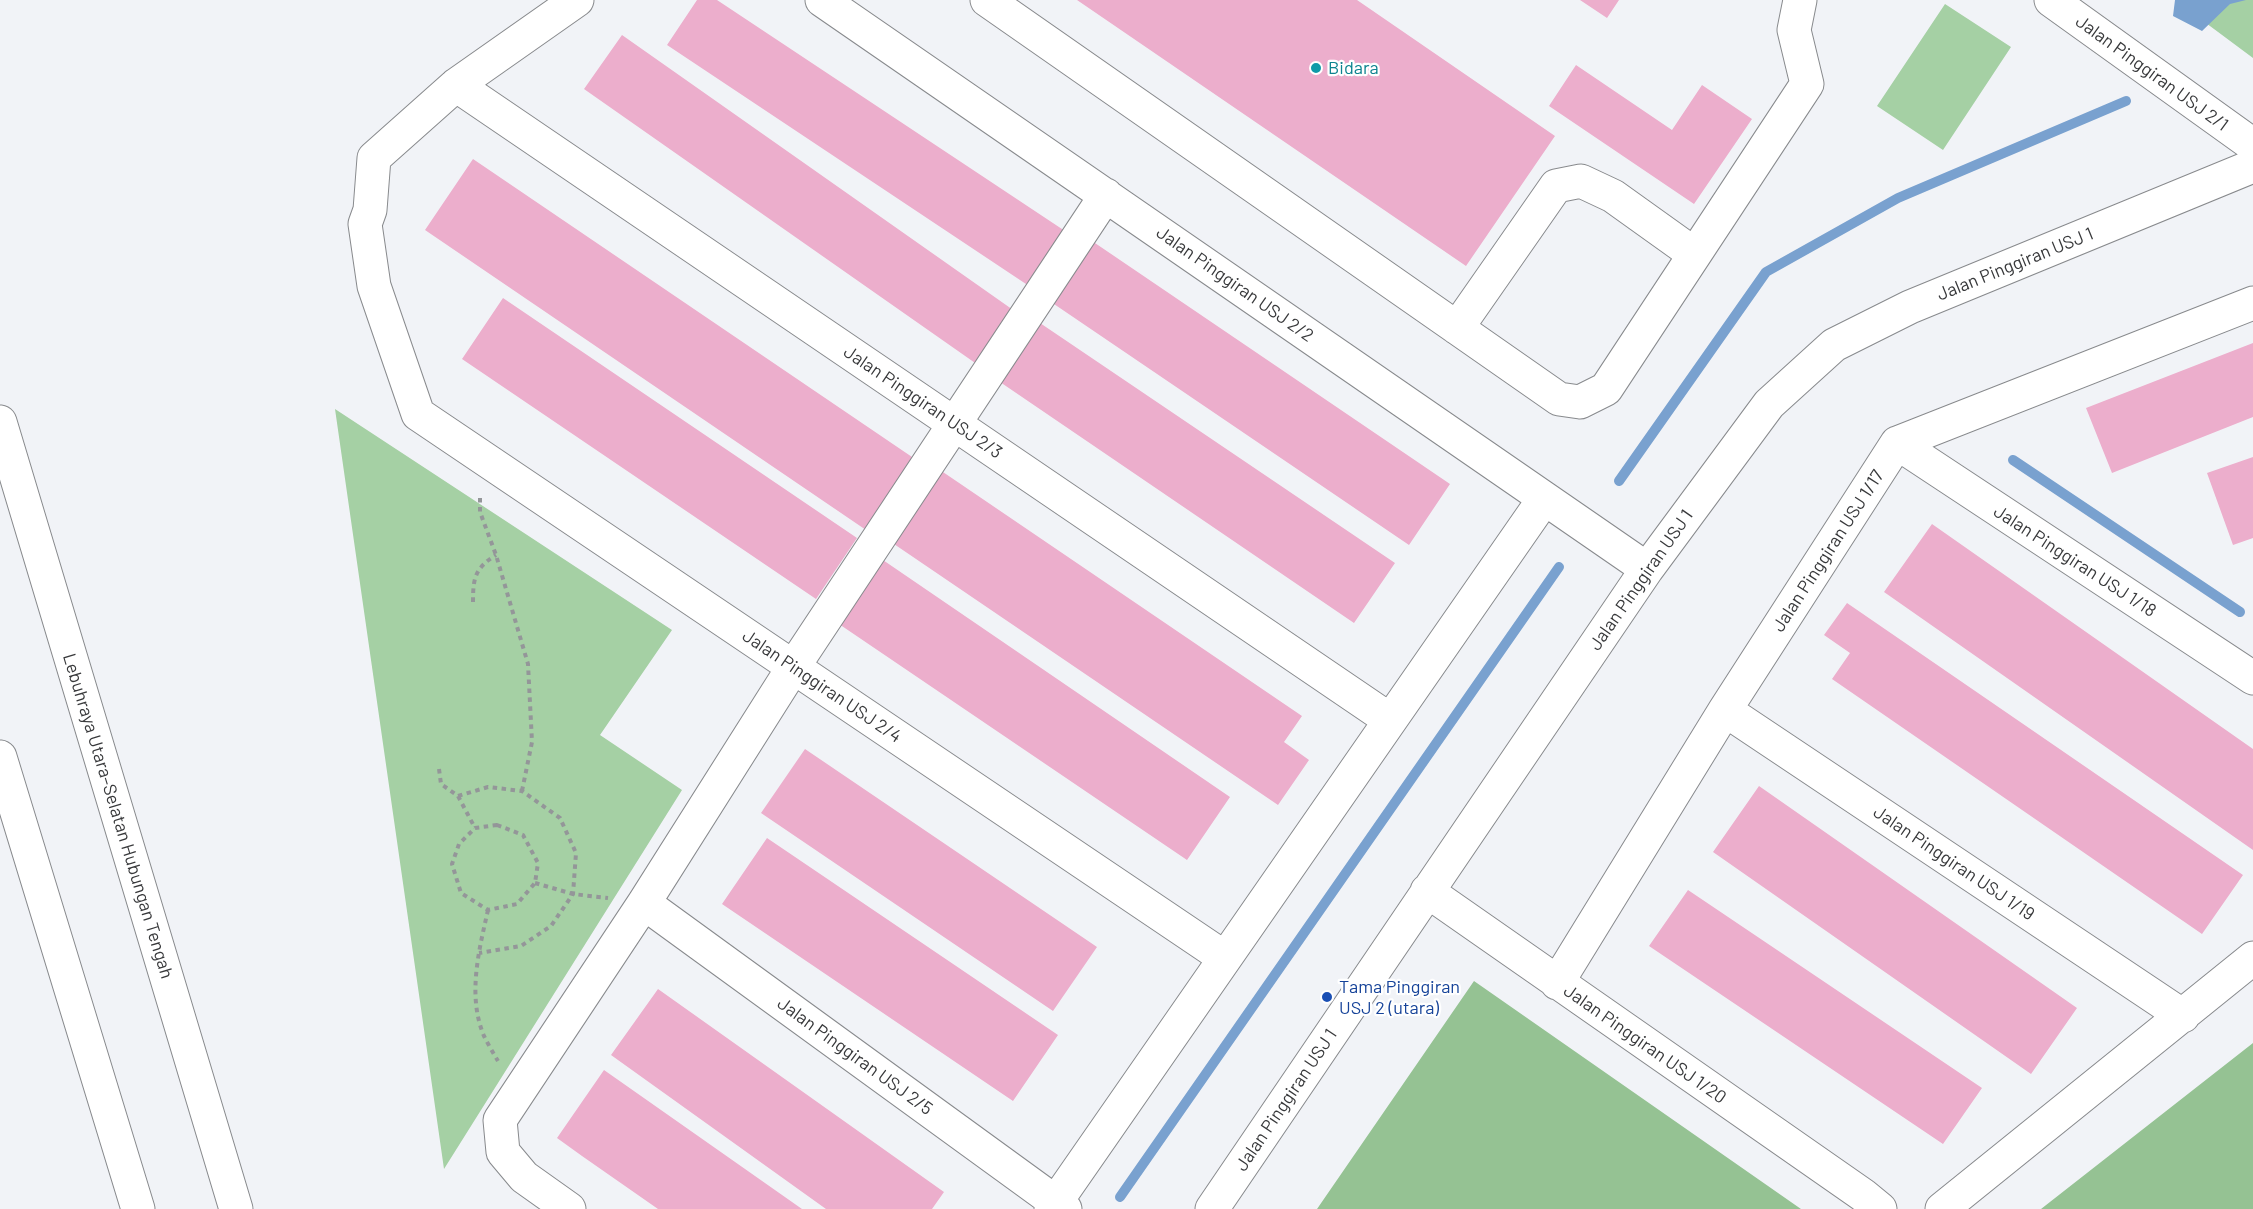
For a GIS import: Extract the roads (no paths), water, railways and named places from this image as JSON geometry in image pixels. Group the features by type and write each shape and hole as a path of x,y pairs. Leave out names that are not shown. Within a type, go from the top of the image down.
{"main road":[{"path":"456,85 577,0"},
{"name":"Jalan Pinggiran USJ 2/2","path":"822,0 1647,569"},
{"path":"987,0 1558,399 1580,402 1606,389 1807,84 1794,30 1800,0"},
{"name":"Jalan Pinggiran USJ 2/1","path":"2051,0 2253,145"},
{"name":"Jalan Pinggiran USJ 2/4","path":"456,85 374,159 370,210 365,224 374,286 418,414 1225,958"},
{"name":"Jalan Pinggiran USJ 2/3","path":"456,85 1390,720"},
{"name":"Jalan Pinggiran USJ 1","path":"1212,1209 1647,569 1769,404 1834,345 1910,307 2253,166"},
{"path":"1457,328 1556,186 1581,181 1613,196 1694,254"},
{"path":"569,1209 524,1177 503,1152 500,1120 644,903 794,666 1106,195"},
{"path":"1897,443 2253,303"},
{"name":"Lebuhraya Utara–Selatan Hubungan Tengah","path":"0,422 236,1209"},
{"name":"Jalan Pinggiran USJ 1/18","path":"1897,443 2247,668"},
{"name":"Jalan Pinggiran USJ 1/17","path":"1557,983 1725,710 1897,443"},
{"path":"1057,1207 1225,958 1544,499"},
{"name":"Jalan Pinggiran USJ 1/19","path":"1725,710 2182,1016"},
{"path":"0,757 138,1209"},
{"name":"Jalan Pinggiran USJ 1/20","path":"1427,891 1871,1202"},
{"name":"Jalan Pinggiran USJ 2/5","path":"644,903 1057,1207"},
{"path":"1942,1209 2253,958"}],"water":[{"path":"2175,0 2246,0 2230,4 2202,31 2173,16"}],"waterway":[{"path":"1619,481 1766,272 1898,198 2126,101"},
{"path":"2013,460 2240,612"},
{"path":"1120,1197 1559,567"}],"place":[{"name":"Bidara","path":"1316,68"},
{"name":"Tama Pinggiran USJ 2 (utara)","path":"1327,997"}]}
